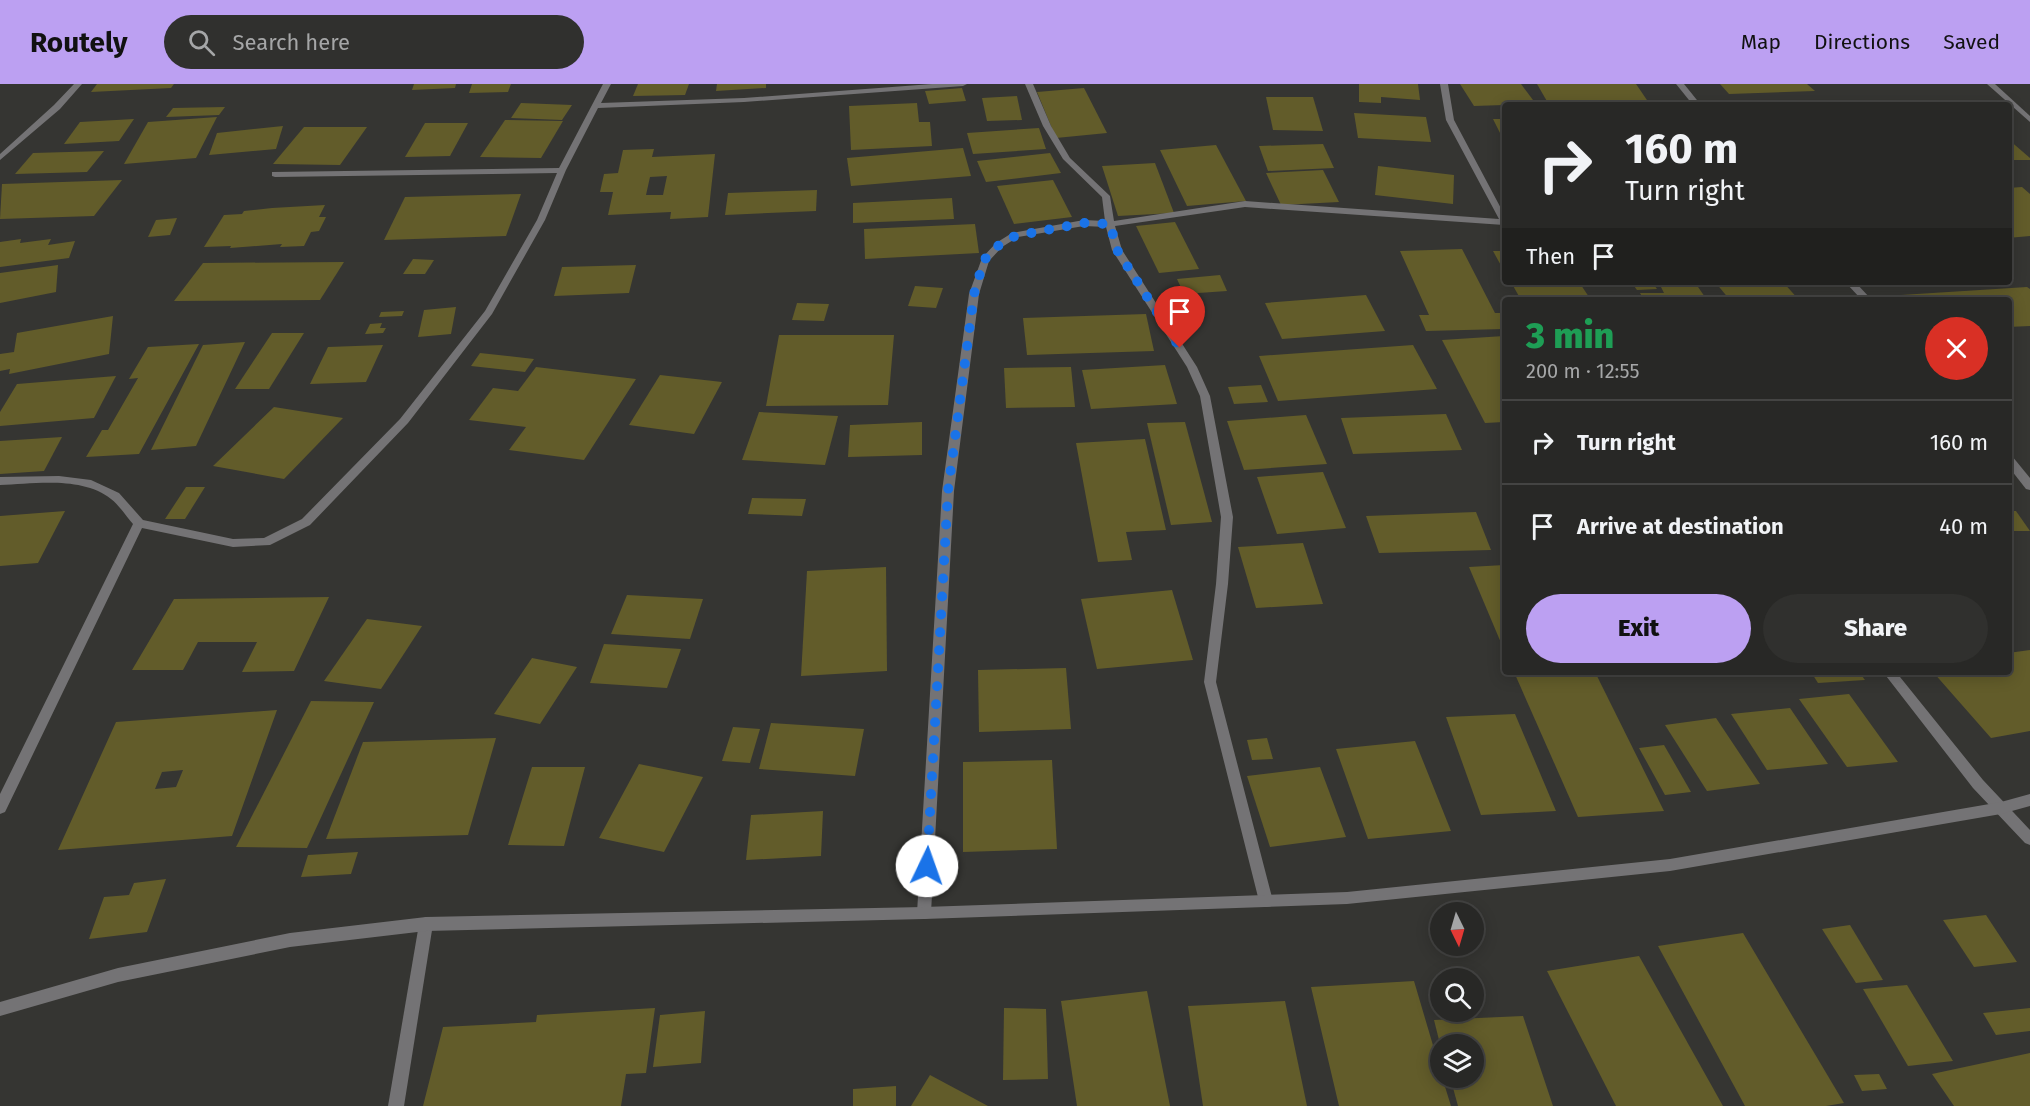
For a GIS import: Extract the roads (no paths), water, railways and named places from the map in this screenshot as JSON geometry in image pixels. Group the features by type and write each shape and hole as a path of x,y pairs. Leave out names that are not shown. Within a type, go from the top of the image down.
{"street":[{"path":"0,158 57,107 78,84"},
{"path":"0,481 59,480 91,484 115,496 139,523 233,543 266,542 306,522 404,421 489,312 541,220 562,170 607,84"},
{"path":"594,106 744,100 963,84"},
{"path":"1029,84 1047,126 1067,159 1106,196 1117,250 1192,368 1205,396 1227,518 1222,584 1210,682 1266,901"},
{"path":"1444,84 1450,120 1502,218"},
{"path":"1680,84 1695,102"},
{"path":"1991,84 2010,102"},
{"path":"2012,103 2030,120"},
{"path":"275,174 562,170"},
{"path":"924,913 948,491 974,294 984,260 999,245 1015,236 1084,223 1110,224 1245,204 1502,222"},
{"path":"1853,285 1864,297"},
{"path":"2012,463 2030,486"},
{"path":"0,808 139,523"},
{"path":"1891,675 1978,784 2030,839"},
{"path":"0,1009 118,975 290,940 426,924 924,913 1347,898 1670,865 2001,808 2030,800"},
{"path":"396,1106 426,924"}]}
